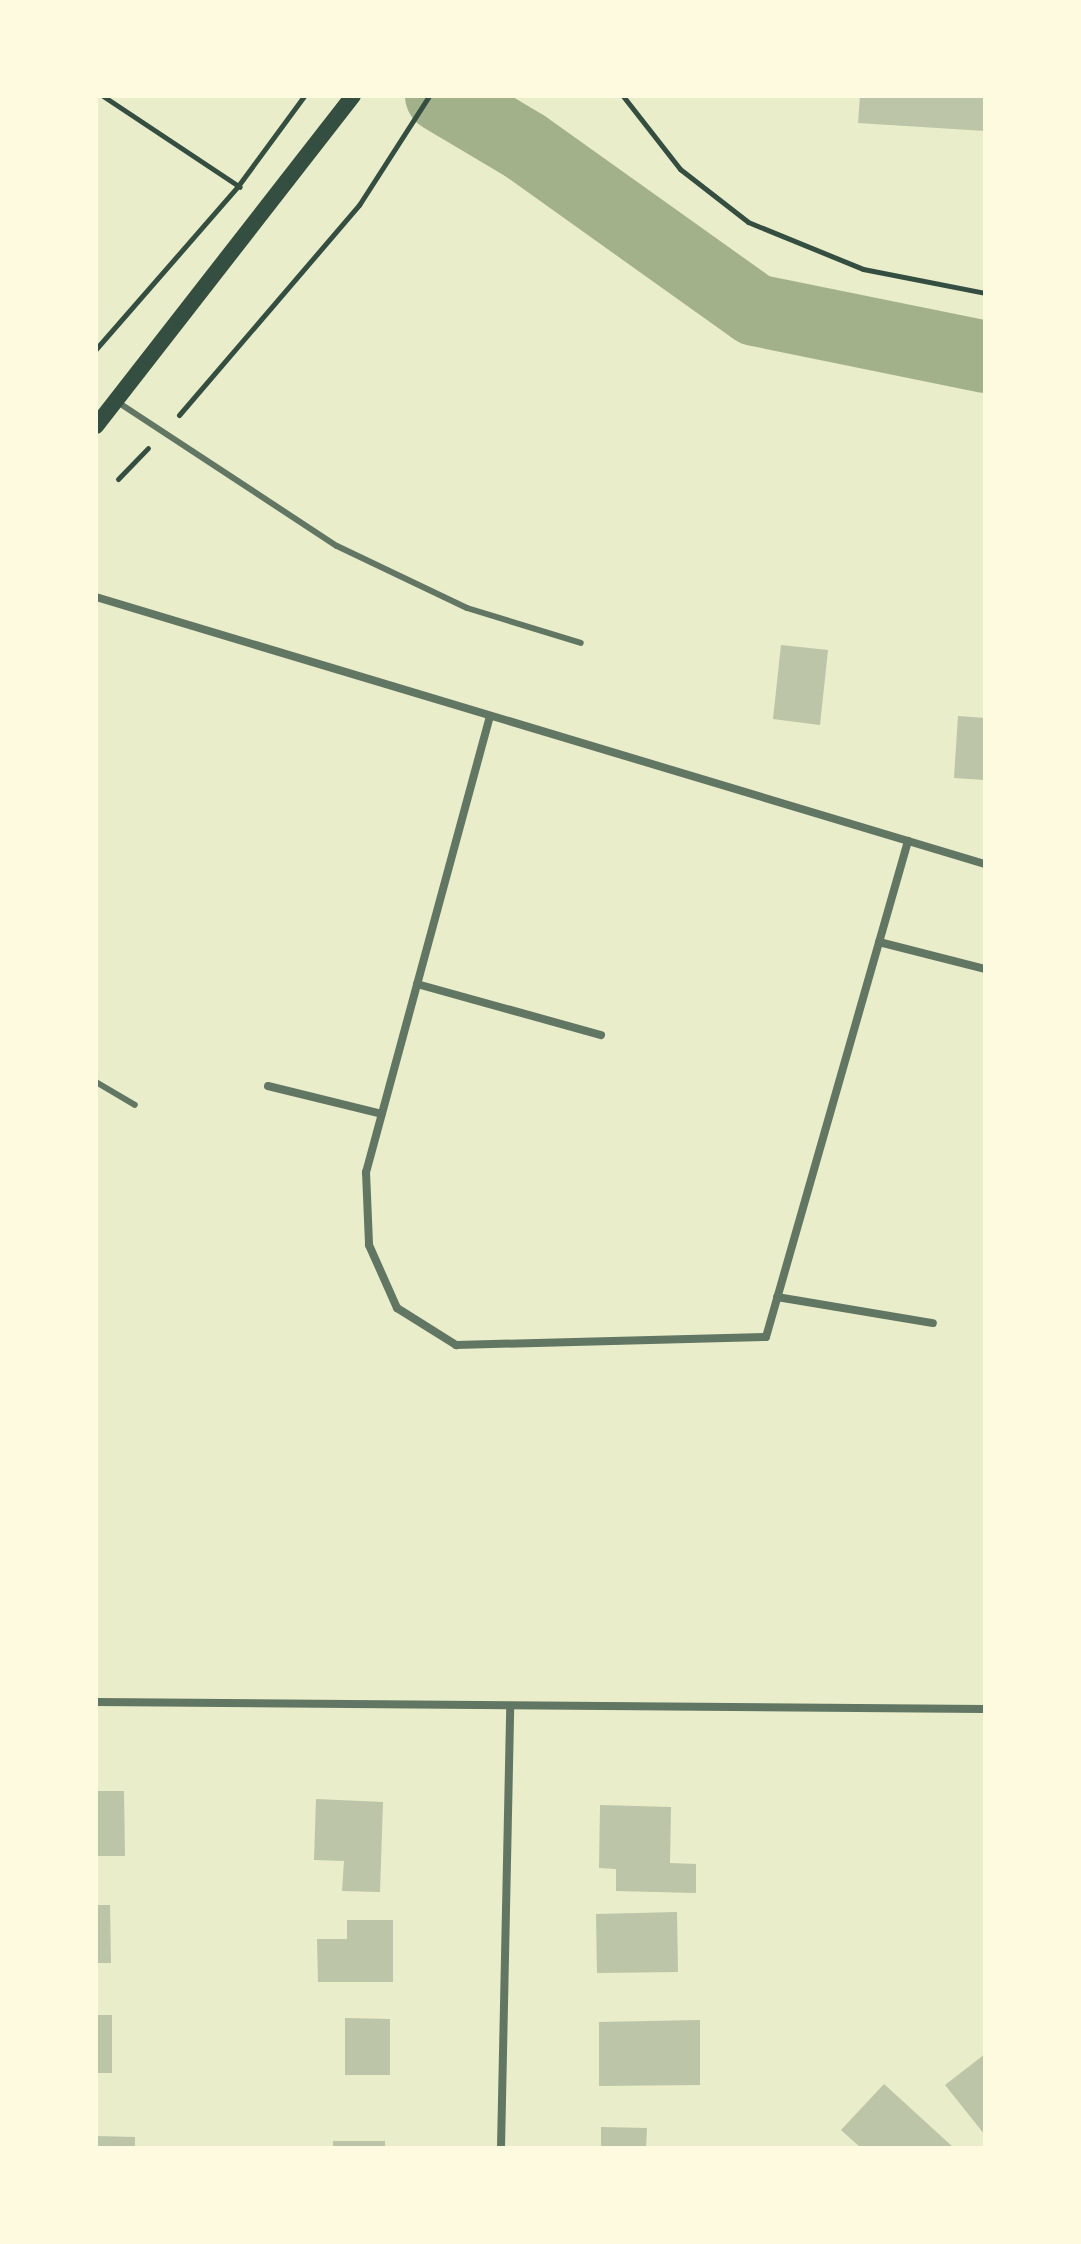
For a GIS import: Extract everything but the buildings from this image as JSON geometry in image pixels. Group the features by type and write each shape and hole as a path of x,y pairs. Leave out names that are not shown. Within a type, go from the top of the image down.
{"main road":[{"path":"99,417 116,401 270,208 353,96"}],"street":[{"path":"96,597 985,864"},
{"path":"490,716 366,1172 369,1245 397,1308 456,1345 766,1337 908,841"},
{"path":"879,942 985,969"},
{"path":"417,984 601,1035"},
{"path":"268,1086 382,1114"},
{"path":"777,1297 933,1323"},
{"path":"96,1702 510,1708 985,1709"},
{"path":"501,2148 510,1708"}],"lane":[{"path":"116,401 337,546 467,608 581,643"},
{"path":"96,1082 135,1105"}],"path":[{"path":"103,96 270,208"},
{"path":"96,349 238,186 304,96"},
{"path":"118,479 164,432 359,205 429,96"},
{"path":"623,96 680,169 748,222 863,269 985,293"}],"waterway":[{"path":"441,96 525,146 755,310 985,357"}]}
